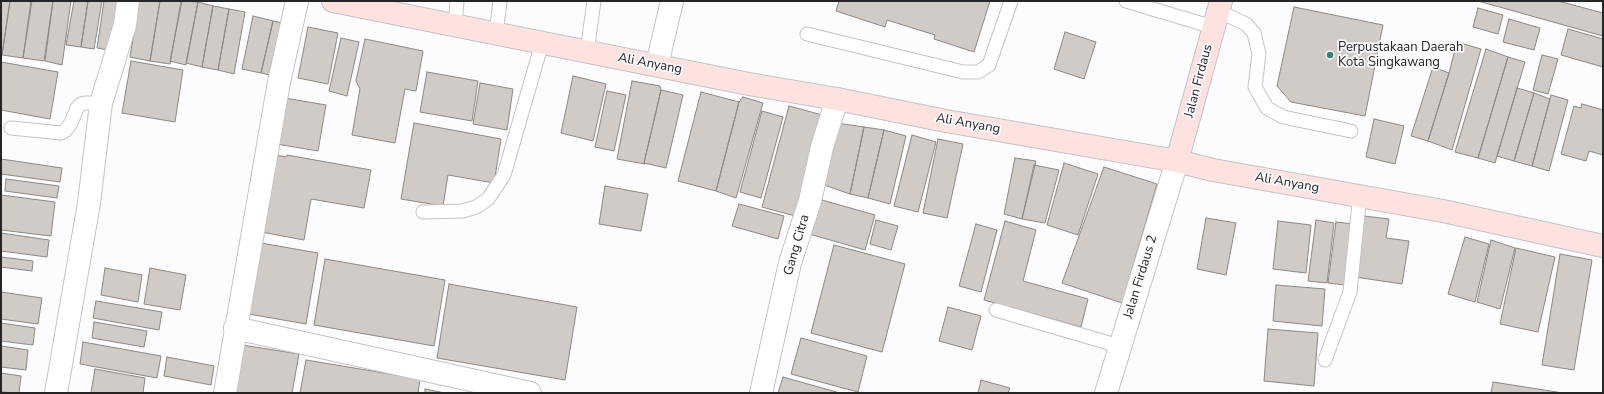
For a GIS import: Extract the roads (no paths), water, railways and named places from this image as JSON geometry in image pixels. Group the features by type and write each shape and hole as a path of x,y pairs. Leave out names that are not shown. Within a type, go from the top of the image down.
{"street":[{"path":"56,393 89,203 101,104 125,25 128,1"},
{"path":"225,393 235,328 279,82 297,1"},
{"name":"Ali Anyang","path":"333,1 398,9 455,25 587,52 946,121 1177,161 1214,170 1443,211 1603,246"},
{"path":"657,65 672,1"},
{"name":"Jalan Firdaus","path":"1177,161 1217,13"},
{"name":"Gang Citra","path":"761,393 790,263 810,202 822,147 837,99"},
{"name":"Jalan Firdaus 2","path":"1106,393 1177,161"},
{"path":"235,328 530,393"}],"lane":[{"path":"455,25 457,1"},
{"path":"496,33 500,1"},
{"path":"587,52 594,1"},
{"path":"807,34 963,72 978,72 989,65 1011,1"},
{"path":"1126,1 1217,13 1246,24 1254,33 1259,54 1255,87 1267,108 1283,117 1351,131"},
{"path":"423,212 463,211 476,207 488,199 504,175 542,43"},
{"path":"11,128 60,133 65,131 71,123 77,108 81,104 101,104"},
{"path":"1326,360 1350,292 1359,204 1349,194"},
{"path":"996,310 1120,346"}],"place":[{"name":"Perpustakaan Daerah Kota Singkawang","path":"1330,55"}]}
